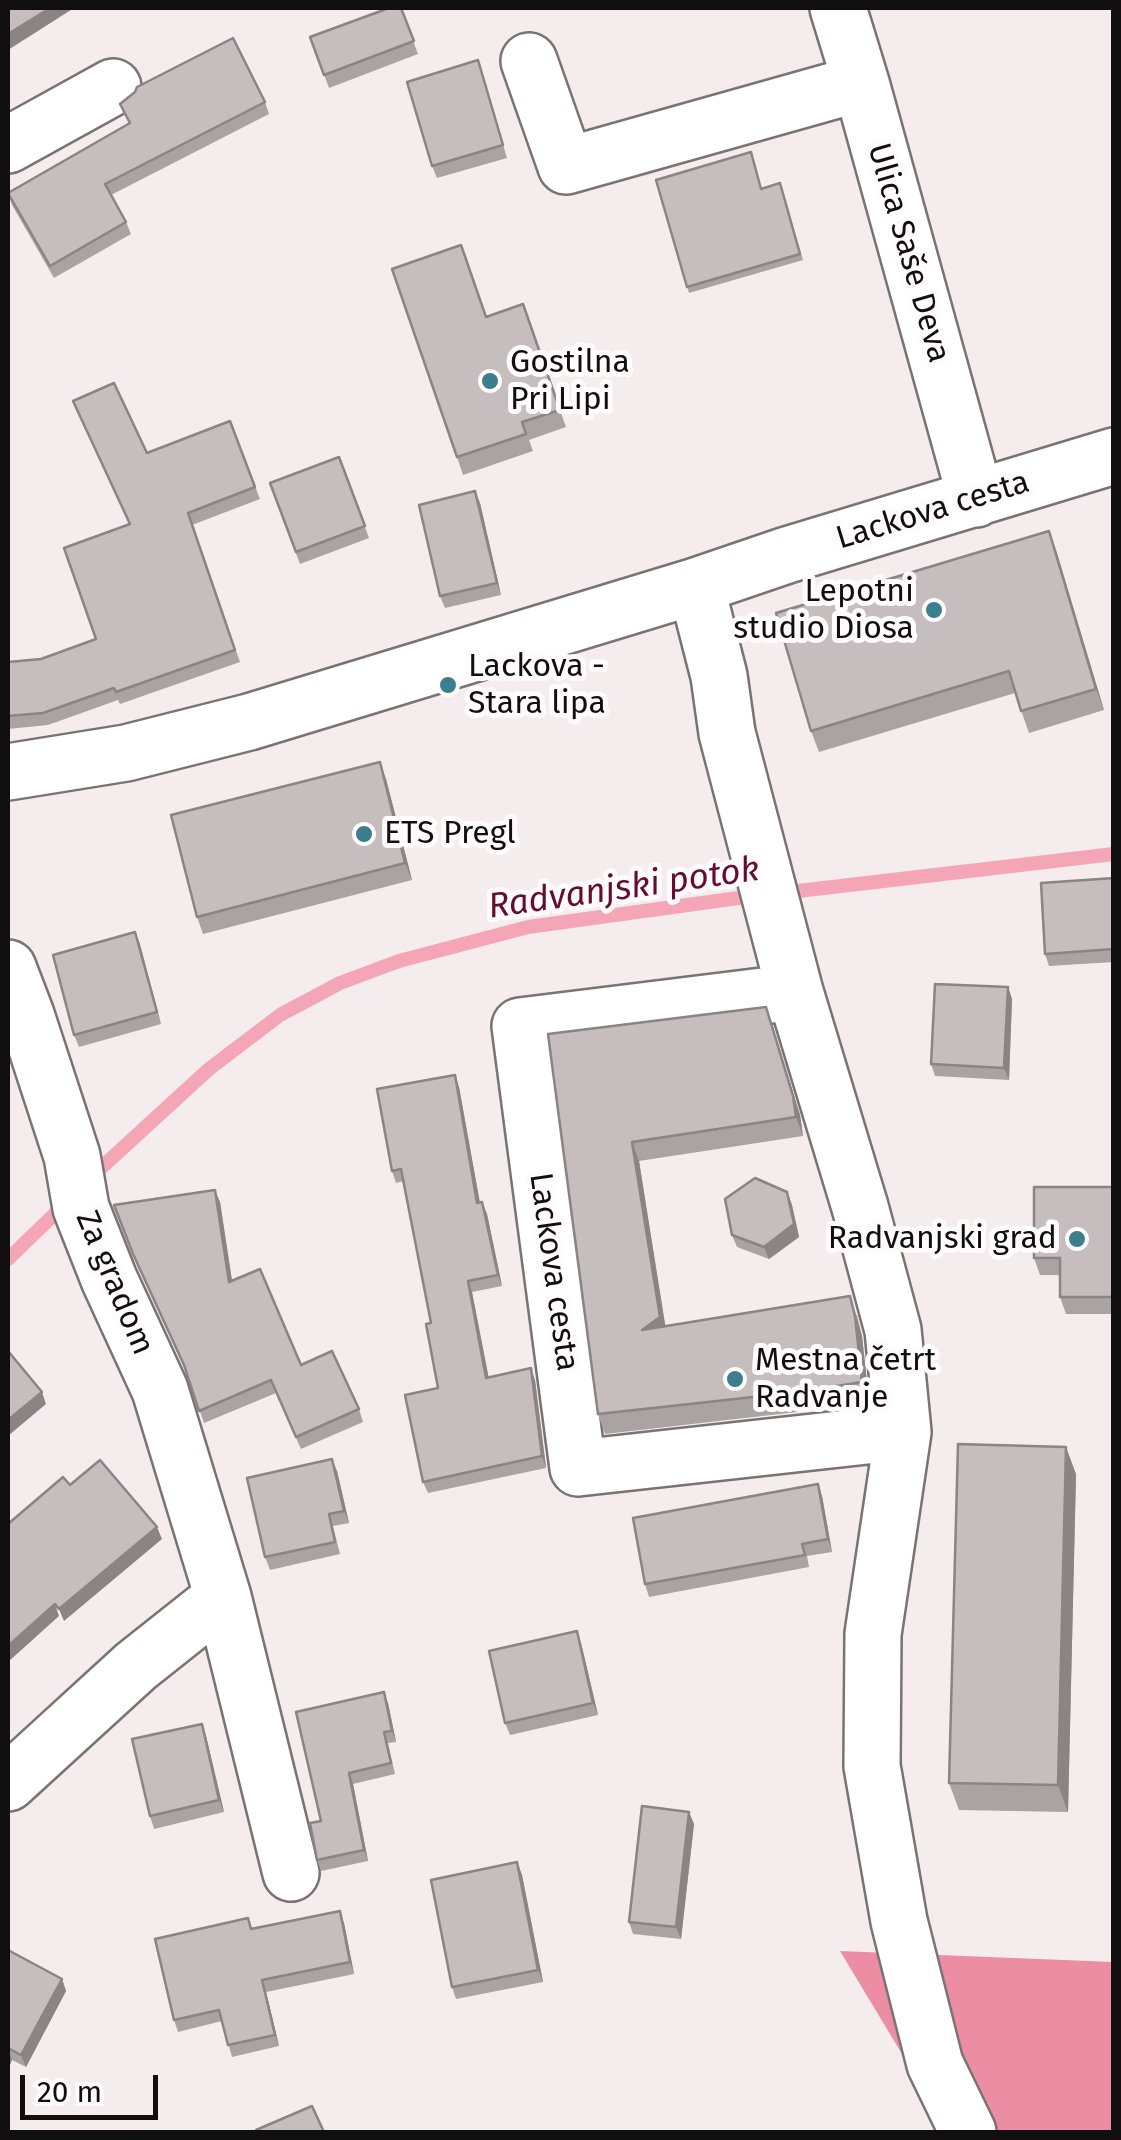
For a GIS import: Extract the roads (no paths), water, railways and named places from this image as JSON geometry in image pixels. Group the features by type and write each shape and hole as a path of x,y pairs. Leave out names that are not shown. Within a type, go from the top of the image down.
{"street":[{"name":"Ulica Saše Deva","path":"838,8 976,499"},
{"path":"529,61 566,166 861,83"},
{"path":"8,145 114,88"},
{"name":"Lackova cesta","path":"8,772 126,753 249,722 1114,456"},
{"path":"696,586 719,676 728,733 795,992 860,1207 892,1330 903,1432 873,1634 872,1766 900,1920 935,2064 968,2132"},
{"name":"Za gradom","path":"8,968 109,1279 160,1390 223,1597 291,1873"},
{"name":"Lackova cesta","path":"795,992 520,1026 578,1468 903,1432"},
{"path":"8,1782 136,1666 223,1597"}],"waterway":[{"name":"Radvanjski potok","path":"781,893 1114,854"},
{"name":"Radvanjski potok","path":"90,1178 209,1069 280,1015 340,983 399,961 528,927 760,895"},
{"name":"Radvanjski potok","path":"8,1259 65,1204"}],"place":[{"name":"Gostilna Pri Lipi","path":"490,381"},
{"name":"Lepotni studio Diosa","path":"934,610"},
{"name":"Lackova - Stara lipa","path":"448,685"},
{"name":"ETS Pregl","path":"364,834"},
{"name":"Radvanjski grad","path":"1077,1239"},
{"name":"Mestna četrt Radvanje","path":"735,1379"}]}
